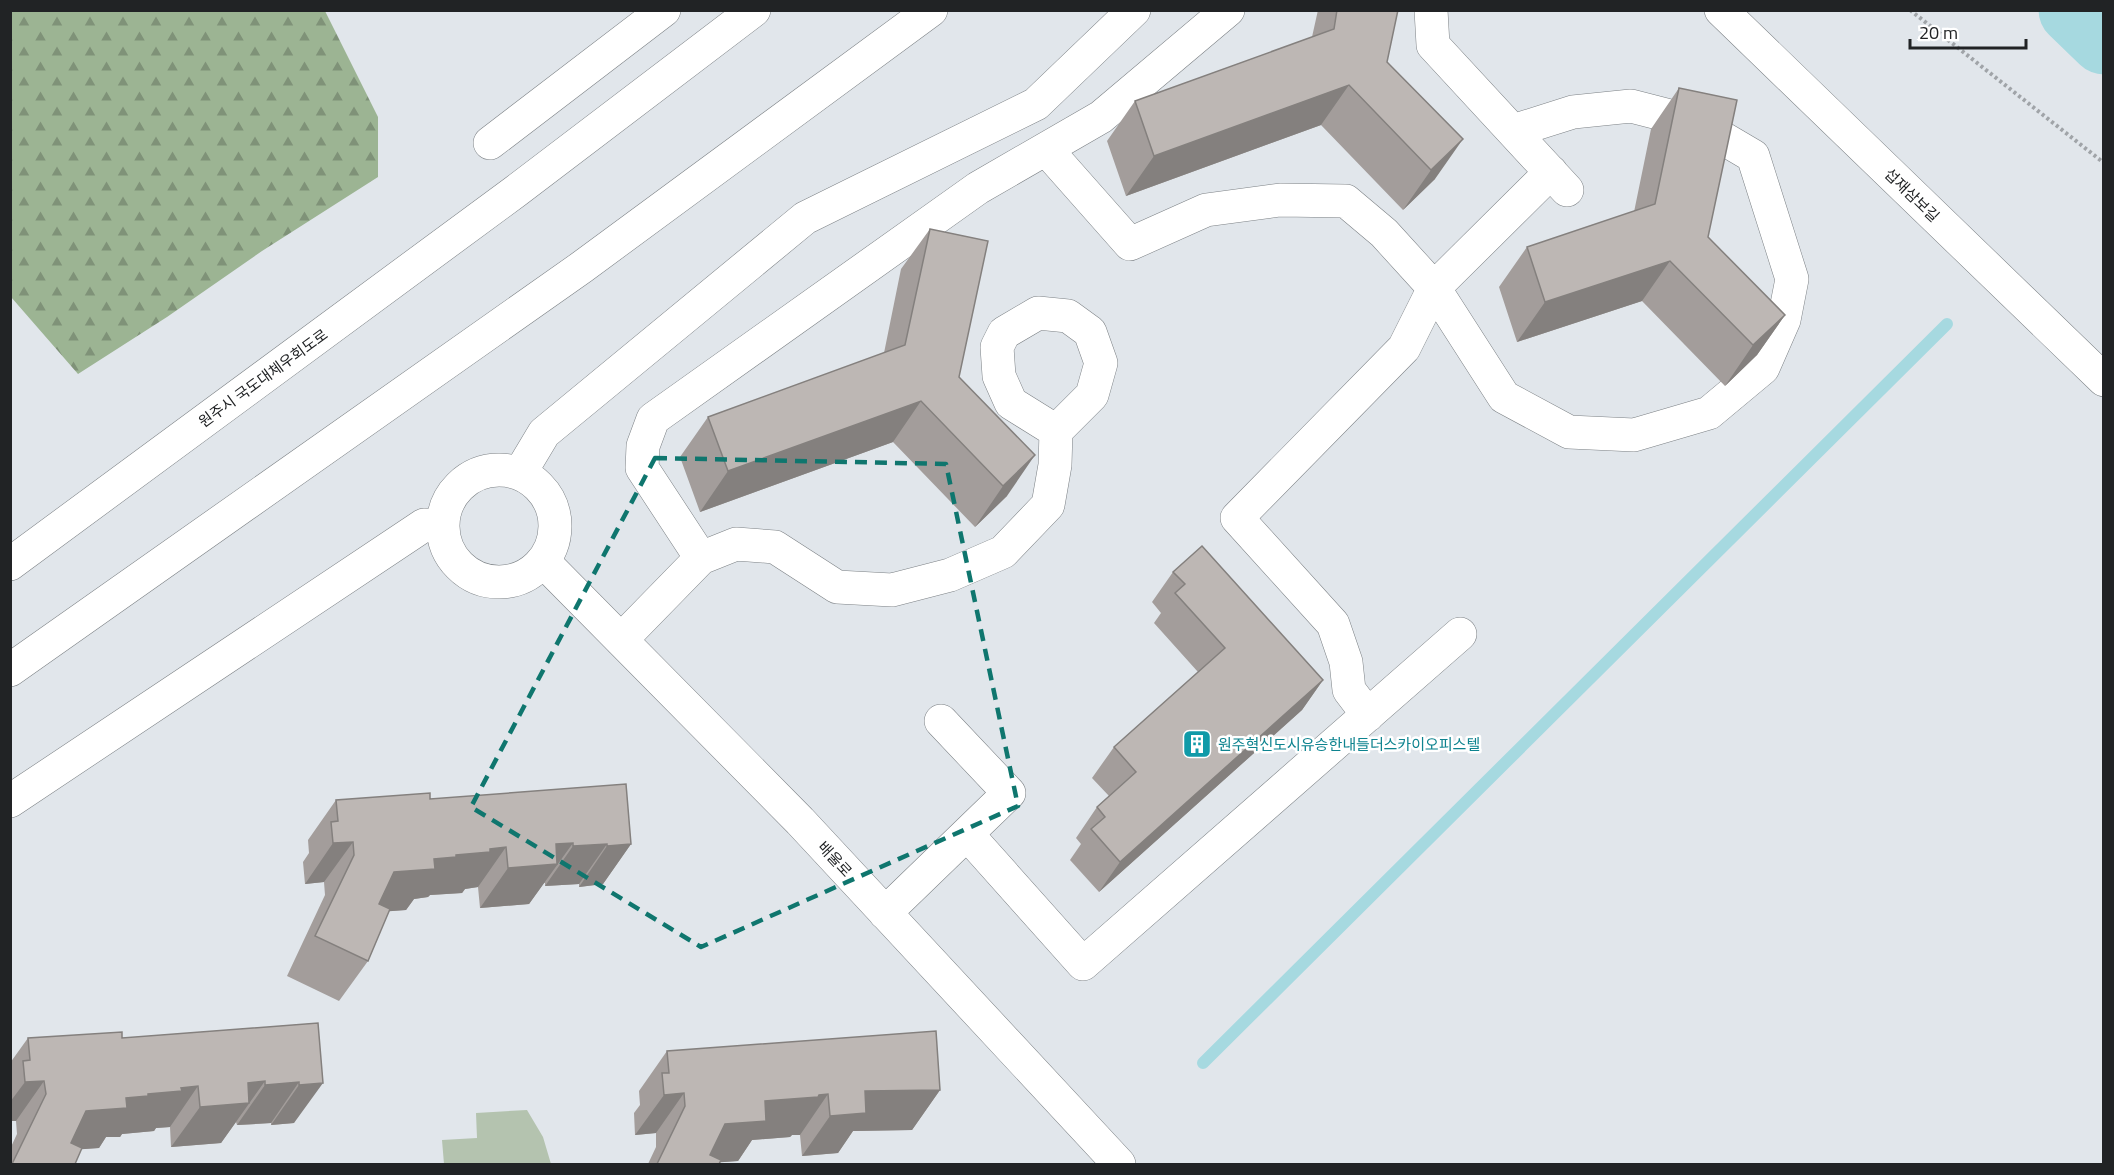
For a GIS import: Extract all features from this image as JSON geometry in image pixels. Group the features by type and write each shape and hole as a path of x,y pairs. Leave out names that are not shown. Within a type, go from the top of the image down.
{"main road":[{"path":"490,143 664,10"},
{"name":"원주시 국도대체우회도로","path":"10,564 516,191 754,10"},
{"path":"10,670 582,267 932,10"},
{"path":"520,473 544,433 805,218 1036,104 1134,10"},
{"path":"701,558 642,468 643,446 653,419 978,188 1101,117 1228,10"},
{"path":"1368,714 1349,690 1346,662 1333,624 1237,518 1404,348 1434,288 1559,181 1433,45 1431,10"},
{"name":"섭재삼보길","path":"1721,10 2103,380"},
{"path":"1046,149 1130,244 1206,210 1280,200 1346,201 1384,233 1434,288 1504,397 1569,432 1634,435 1709,413 1763,368 1784,320 1792,279 1753,156 1697,123 1631,106 1572,112 1513,131"},
{"path":"621,640 701,558 736,544 775,547 837,587 892,590 950,575 1003,552 1048,505 1055,465 1056,431"},
{"path":"501,469 520,473 537,483 549,499 556,517 556,536 549,555 536,570 519,579 501,583 483,581 467,573 454,560 445,544 442,526 445,509 453,492 466,480 483,472 501,469"},
{"path":"10,801 424,525 442,526"},
{"name":"배울로","path":"543,561 800,821 1119,1164"},
{"path":"967,834 1083,964 1460,634"},
{"path":"885,913 1009,793 941,721"}],"path":[{"path":"1910,10 2103,163"}],"highlighted area":[{"path":"655,458 946,464 1018,806 701,947 471,807"}],"green space":[{"path":"10,11 325,11 378,117 378,177 262,251 167,317 78,374 11,297"},
{"path":"527,1110 543,1137 551,1164 444,1164 442,1140 477,1138 476,1113"}],"building":[{"path":"1337,10 1398,10 1387,62 1463,139 1431,170 1349,85 1154,156 1135,101 1334,29"},
{"path":"1679,88 1737,100 1708,237 1785,315 1753,345 1670,261 1545,302 1527,247 1655,204"},
{"path":"930,229 988,241 959,377 1035,455 1003,486 921,401 728,471 708,417 905,345"},
{"name":"원주혁신도시유승한내들더스카이오피스텔","path":"1202,546 1323,680 1120,862 1091,829 1105,817 1097,807 1136,772 1114,747 1225,648 1175,593 1185,584 1173,572"},
{"path":"626,784 631,844 573,846 573,843 556,844 557,864 508,868 506,847 490,849 490,852 434,859 435,869 394,872 379,904 390,909 368,961 315,936 354,855 353,842 333,843 331,822 338,821 336,800 430,793 430,799"},
{"path":"318,1023 323,1083 299,1085 299,1082 265,1085 265,1081 248,1083 249,1103 200,1107 198,1086 181,1088 182,1091 126,1098 127,1108 86,1111 71,1143 82,1148 75,1164 12,1164 46,1094 44,1081 25,1082 23,1061 30,1060 28,1038 122,1032 122,1038"},
{"path":"936,1031 940,1090 865,1091 866,1113 830,1116 828,1094 818,1097 765,1101 766,1121 725,1124 710,1155 721,1160 719,1164 657,1164 685,1106 684,1093 664,1095 662,1073 669,1073 667,1051"}],"waterway":[{"path":"2073,10 2104,40"},
{"path":"1203,1063 1947,324"}],"place":[{"name":"원주혁신도시유승한내들더스카이오피스텔","path":"1197,744"}]}
